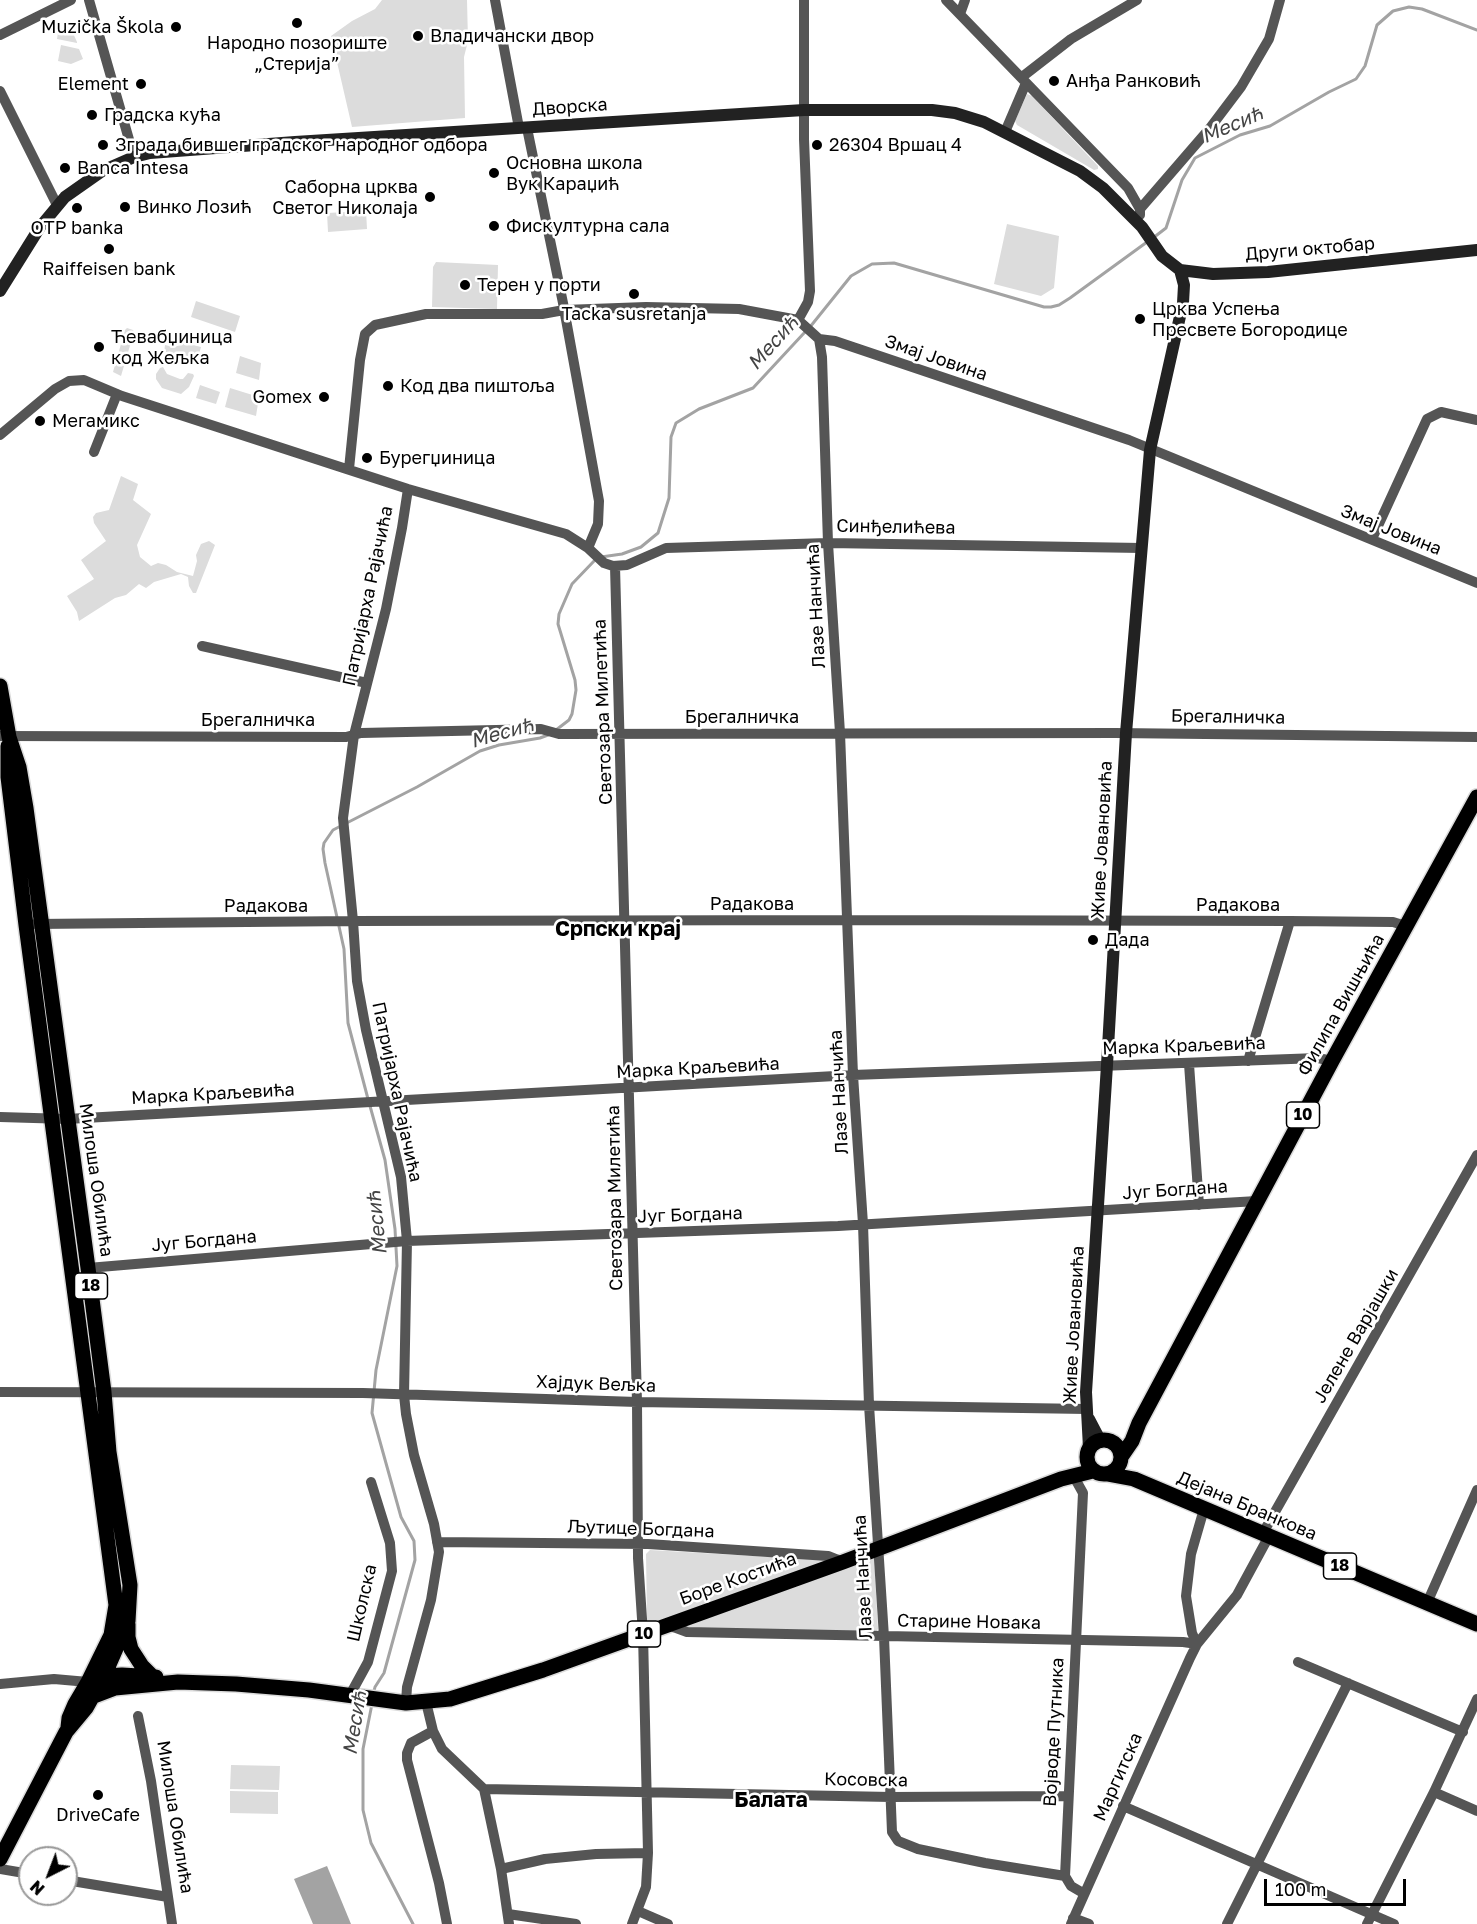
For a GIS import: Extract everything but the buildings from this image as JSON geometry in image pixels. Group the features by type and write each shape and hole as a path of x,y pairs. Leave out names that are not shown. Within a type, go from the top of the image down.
{"main road":[{"name":"Дворска","path":"0,291 40,227 57,205 84,182 102,171 134,157 150,153 804,110 932,110 969,117 1005,132 1080,171 1103,188 1144,230 1155,248 1180,270"},
{"name":"Други октобар","path":"1180,270 1213,274 1258,273 1477,250"},
{"name":"Живе Јовановића","path":"1095,1445 1087,1412 1086,1392 1126,733 1150,450 1183,303 1184,285 1180,270"},
{"name":"Милоша Обилића","path":"0,686 8,777 26,925 116,1605 111,1635 91,1689 72,1711 68,1728 0,1860"},
{"name":"Милоша Обилића","path":"4,737 21,777 88,1268 104,1392 109,1452 130,1585 128,1621 104,1676"},
{"name":"Филипа Вишњића","path":"1121,1459 1332,1061 1475,806"},
{"name":"10","path":"1095,1445 1139,1423"},
{"path":"1121,1459 1116,1470 1099,1473 1087,1463 1095,1445 1114,1443 1134,1479"},
{"name":"Боре Костића","path":"1069,1476 1095,1445"},
{"name":"Дејана Бранкова","path":"1099,1473 1134,1479 1477,1624"},
{"name":"Боре Костића","path":"355,1696 405,1703 426,1702 450,1699 487,1689 843,1562 1069,1476 1099,1473"},
{"name":"18","path":"128,1621 131,1649 141,1666 152,1676"},
{"name":"10","path":"91,1689 104,1676 152,1676 178,1682"},
{"name":"10","path":"91,1689 178,1682 246,1685 355,1696"}],"street":[{"path":"0,35 71,0"},
{"path":"89,0 134,157"},
{"path":"495,0 564,310 599,501 598,524 590,550"},
{"path":"800,322 810,291 804,110 804,0"},
{"path":"946,0 1128,188 1140,209 1144,230"},
{"path":"960,14 965,0"},
{"path":"1005,132 1024,80 1071,39 1135,0"},
{"path":"1140,209 1210,128 1241,87 1269,39 1280,0"},
{"path":"0,91 57,205"},
{"path":"1103,188 1106,165"},
{"name":"Змај Јовина","path":"349,469 360,360 365,334 375,325 426,314 542,314 564,310 646,307 739,309 800,322 816,336 1117,437 1477,583"},
{"name":"Лазе Нанчића","path":"816,336 822,357 828,543 840,733 853,1075 863,1224 892,1832 898,1841 918,1850 1065,1876"},
{"path":"0,435 55,389 69,381 84,380 117,394 408,489 555,530 573,537 610,565"},
{"path":"94,452 117,394"},
{"path":"1372,539 1427,419 1441,412 1477,420"},
{"name":"Патријарха Рајачића","path":"405,1703 407,1687 438,1567 437,1542 414,1455 406,1414 404,1241 400,1177 378,1100 359,996 348,921 343,818 354,735 395,563 408,489"},
{"name":"Синђелићева","path":"610,565 627,565 666,548 828,543 1142,548"},
{"name":"Светозара Милетића","path":"610,565 621,734 631,1233 637,1402 638,1544 643,1634 648,1853 646,1887 632,1924"},
{"path":"202,646 367,683"},
{"name":"Брегалничка","path":"4,737 354,735 541,729 559,734 1126,733 1477,737"},
{"name":"Радакова","path":"26,925 348,921 848,920 1393,922 1406,926"},
{"path":"1248,1061 1290,921"},
{"name":"Марка Краљевића","path":"0,1117 67,1119 853,1075 1318,1058 1332,1061"},
{"path":"1190,1064 1200,1205"},
{"name":"Јелене Варјашки","path":"1266,1535 1477,1155"},
{"name":"Југ Богдана","path":"88,1268 404,1241 863,1224 1257,1201"},
{"name":"Хајдук Вељка","path":"0,1392 383,1393 637,1402 870,1405 1087,1412"},
{"path":"1069,1476 1083,1493 1099,1473"},
{"name":"Школска","path":"355,1696 370,1656 392,1571 390,1543 371,1482"},
{"path":"1427,1604 1477,1490"},
{"name":"Војводе Путника","path":"1065,1876 1083,1493"},
{"path":"1197,1644 1189,1619 1186,1589 1191,1554 1203,1509"},
{"name":"Маргитска","path":"1072,1921 1197,1644 1237,1595 1266,1535"},
{"name":"Љутице Богдана","path":"437,1542 638,1544 828,1556 843,1562"},
{"name":"Старине Новака","path":"668,1625 687,1632 1197,1644"},
{"path":"1298,1662 1463,1732"},
{"path":"0,1684 54,1679 91,1689"},
{"path":"1227,1924 1348,1683"},
{"path":"1369,1919 1434,1792 1477,1699"},
{"path":"426,1702 433,1731 442,1749 484,1789 501,1869 508,1919 576,1924"},
{"name":"Милоша Обилића","path":"138,1716 151,1781 172,1924"},
{"path":"433,1731 411,1743 407,1760 439,1883 447,1924"},
{"name":"Косовска","path":"484,1789 891,1797 1068,1796"},
{"path":"1434,1792 1477,1811"},
{"path":"1123,1806 1256,1864 1369,1919 1394,1924"},
{"path":"501,1869 545,1859 596,1854 648,1853"},
{"path":"0,1860 18,1868"},
{"path":"1065,1876 1071,1886 1083,1893"},
{"path":"78,1882 168,1897"},
{"path":"638,1911 668,1924"},
{"path":"1072,1921 1089,1924"}],"shaded area":[{"path":"382,0 467,0 468,41 464,57 465,118 352,127 331,36 352,21 375,9"},
{"path":"68,22 77,43 57,39 59,26"},
{"path":"61,45 79,49 83,59 71,64 58,61"},
{"path":"1027,94 1032,96 1098,166 1098,169 1094,170 1017,125 1015,121"},
{"path":"366,211 367,229 328,232 327,213"},
{"path":"1007,224 1059,236 1054,288 1041,296 994,284"},
{"name":"Терен у порти","path":"436,262 498,265 497,309 432,307 433,267"},
{"path":"196,301 240,316 235,332 191,317"},
{"path":"127,328 134,332 121,376 113,372"},
{"path":"185,343 201,347 198,358 194,361 164,352 165,345 175,347"},
{"path":"240,356 261,363 259,380 236,373"},
{"path":"163,367 167,374 180,379 188,373 193,374 189,387 181,394 162,388 156,379 156,374"},
{"path":"200,385 220,392 216,404 196,398"},
{"path":"230,388 259,397 256,416 225,407"},
{"path":"121,476 138,484 133,500 151,514 137,545 140,557 151,566 158,563 177,572 193,576 197,561 196,555 201,544 209,541 215,545 196,593 193,593 189,586 188,577 181,574 154,582 146,588 139,584 126,595 115,598 79,621 77,612 67,596 94,579 81,560 106,541 94,523 93,517 96,513 109,510"},
{"path":"650,1550 826,1562 650,1625 647,1620 646,1554"},
{"path":"874,1557 878,1629 876,1632 688,1630 686,1625"},
{"path":"231,1765 280,1766 279,1790 230,1789"},
{"path":"230,1791 278,1792 278,1814 230,1813"},
{"path":"327,1866 351,1924 313,1924 294,1879"}],"waterway":[{"name":"Месић","path":"1153,238 1166,228 1182,180 1195,158 1240,135 1270,126 1356,79 1365,66 1377,25 1393,11 1409,7 1422,9 1477,30"},
{"name":"Месић","path":"810,327 851,276 872,264 894,263 1044,307 1051,307 1070,298 1147,242"},
{"name":"Месић","path":"601,557 622,554 641,547 658,533 669,498 671,437 676,423 699,409 753,388 805,332"},
{"name":"Месић","path":"556,730 569,720 576,690 558,624 559,614 572,584 595,560"},
{"name":"Месић","path":"368,1099 348,1023 344,949 325,863 324,843 333,830 417,787 480,751 548,735"},
{"name":"Месић","path":"370,1106 385,1160 395,1229 397,1266 376,1370 372,1413 401,1517 414,1541 415,1560 384,1673 373,1695"},
{"name":"Месић","path":"372,1704 363,1749 363,1810 371,1843 413,1924"}],"place":[{"name":"Народно позориште „Стерија”","path":"297,23"},
{"name":"Muzička Škola","path":"176,27"},
{"name":"Владичански двор","path":"418,36"},
{"name":"Анђа Ранковић","path":"1054,81"},
{"name":"Element","path":"141,84"},
{"name":"Градска кућа","path":"92,115"},
{"name":"Зграда бившег градског народног одбора","path":"103,145"},
{"name":"26304 Вршац 4","path":"817,145"},
{"name":"Banca Intesa","path":"65,168"},
{"name":"Основна школа Вук Караџић","path":"494,173"},
{"name":"Саборна црква Светог Николаја","path":"430,197"},
{"name":"Винко Лозић","path":"125,207"},
{"name":"OTP banka","path":"77,208"},
{"name":"Фискултурна сала","path":"494,226"},
{"name":"Raiffeisen bank","path":"109,249"},
{"name":"Терен у порти","path":"465,285"},
{"name":"Tacka susretanja","path":"634,294"},
{"name":"Црква Успења Пресвете Богородице","path":"1140,319"},
{"name":"Ћевабџиница код Жељка","path":"99,347"},
{"name":"Код два пиштоља","path":"388,386"},
{"name":"Gomex","path":"324,397"},
{"name":"Мегамикс","path":"40,421"},
{"name":"Бурегџиница","path":"367,458"},
{"name":"Дада","path":"1093,940"},
{"name":"DriveCafe","path":"98,1795"}],"district":[{"name":"Српски крај","path":"618,929"},
{"name":"Балата","path":"771,1800"}]}
